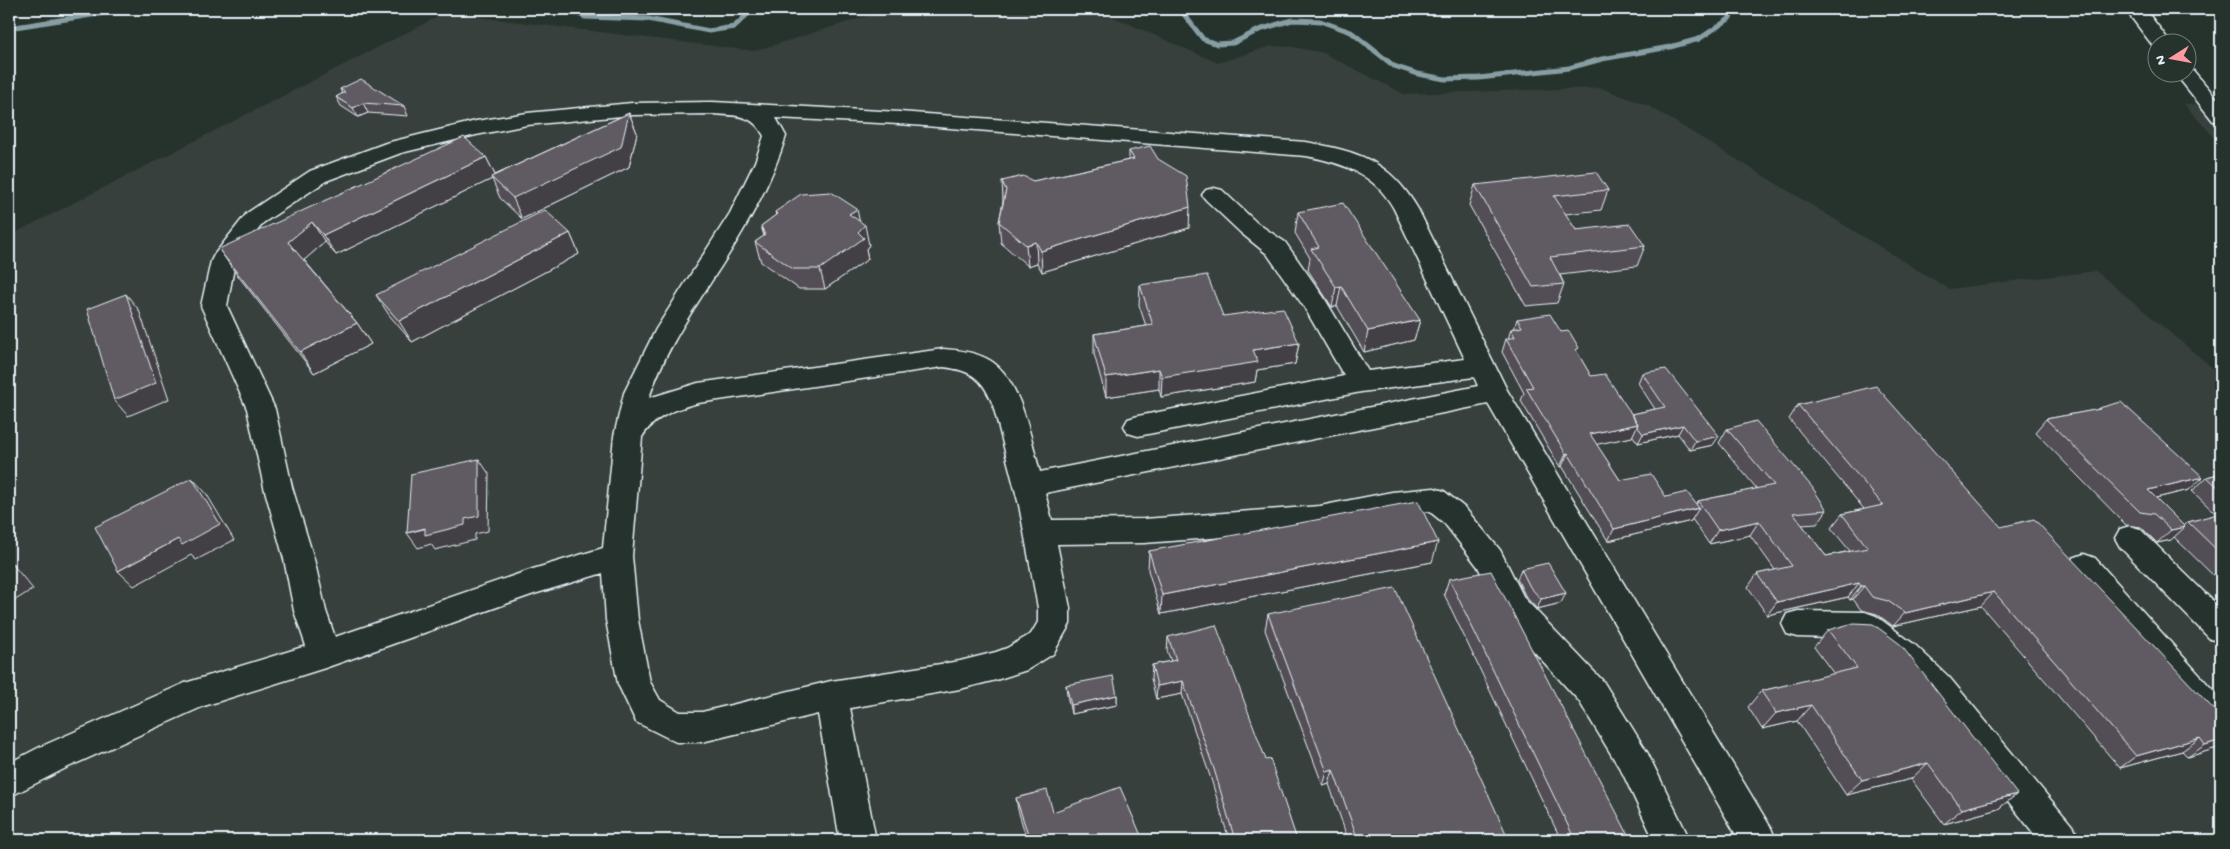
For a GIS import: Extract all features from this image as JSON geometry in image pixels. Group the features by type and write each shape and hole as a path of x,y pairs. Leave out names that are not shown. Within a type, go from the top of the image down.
{"street":[{"path":"2135,9 2152,32"},
{"path":"2192,82 2221,116"},
{"path":"325,654 310,611 300,559 278,487 261,409 214,306 223,261 255,218 318,176 394,148 476,128 527,119 632,109 713,108 898,118 1306,149 1340,156 1366,168 1388,182 1406,209 1495,393 1758,840"},
{"path":"628,436 635,423 648,410 666,401 698,394 943,358 965,360 986,371 1009,410 1030,485 1040,532 1054,608 1054,624 1042,644 1016,660 960,675 831,696 702,727 676,727 648,710 634,684 622,620 616,556 628,436 631,410 653,357 685,300 748,201 769,160 775,136 767,121 748,110"},
{"path":"1214,195 1249,228 1276,248 1314,302 1361,382"},
{"path":"1138,426 1361,382 1482,366"},
{"path":"1030,485 1495,393"},
{"path":"1040,532 1144,531 1320,518 1392,504 1434,499 1454,516 1488,559 1513,607 1591,691 1635,763 1672,840"},
{"path":"2130,538 2221,629"},
{"path":"9,781 52,758 197,693 325,654 534,582 616,556"},
{"path":"2084,567 2221,723"},
{"path":"1798,624 1865,626 1904,655 1938,686 2061,840"},
{"path":"831,696 858,840"}],"shaded area":[{"path":"890,9 1095,9 1218,63 1271,46 1293,47 1323,53 1404,94 1601,88 1649,106 1949,289 2096,271 2221,375 2221,840 9,840 9,236 445,13 754,51"},
{"path":"2184,104 2221,105 2221,145"}],"building":[{"path":"361,79 404,106 363,103 353,108 336,97 345,92 340,89"},
{"path":"629,113 621,147 513,198 491,177"},
{"path":"464,137 486,157 323,235 312,222 288,242 357,323 300,352 220,251 221,248"},
{"path":"1150,146 1158,159 1186,176 1190,207 1041,251 1036,242 1026,245 999,222 1006,190 1002,181 1023,176 1033,181 1134,159 1129,151"},
{"path":"1596,172 1608,190 1554,196 1576,230 1630,224 1645,246 1550,257 1564,284 1533,287 1475,185"},
{"path":"831,192 857,209 849,214 865,225 858,232 864,238 820,269 793,269 755,242 765,235 761,226 777,214 775,212 801,194"},
{"path":"1343,203 1420,320 1368,331 1341,286 1336,287 1311,249 1319,247 1298,212"},
{"path":"545,210 570,233 399,321 376,295"},
{"path":"1207,275 1223,316 1283,308 1299,343 1253,350 1258,362 1162,377 1159,369 1106,377 1094,334 1153,325 1140,285"},
{"path":"126,294 156,383 114,400 87,309"},
{"path":"1550,314 1561,332 1569,331 1579,348 1576,350 1591,376 1605,374 1638,424 1590,434 1620,480 1651,474 1666,497 1687,492 1699,508 1614,529 1526,388 1533,387 1506,339 1515,337 1511,329 1522,327 1517,319"},
{"path":"1666,369 1719,436 1695,441 1683,425 1643,434 1632,414 1665,407 1642,373"},
{"path":"1876,386 2001,527 2034,519 2221,717 2221,740 2205,745 2200,738 2136,756 1994,592 1905,613 1888,601 1872,597 1864,586 1861,586 1859,583 1777,602 1757,574 1792,566 1759,521 1718,530 1698,501 1774,485 1727,429 1756,421 1812,487 1827,510 1793,513 1826,556 1868,548 1842,514 1883,505 1798,405"},
{"path":"2121,402 2203,477 2148,490 2185,527 2171,530 2154,514 2140,512 2046,419 2100,409"},
{"path":"479,459 479,516 465,519 465,525 425,535 425,528 407,533 411,474"},
{"path":"2221,473 2221,490 2207,477"},
{"path":"192,478 220,524 182,545 178,539 118,571 95,527"},
{"path":"1418,501 1438,542 1162,595 1149,551"},
{"path":"2221,513 2221,554 2188,522"},
{"path":"1548,563 1566,593 1541,599 1530,587 1521,569"},
{"path":"1491,571 1631,840 1575,840 1449,579"},
{"path":"1395,588 1509,840 1358,840 1333,770 1327,772 1268,614"},
{"path":"1854,623 1873,624 1900,644 2017,794 1962,809 1928,763 1862,780 1811,705 1776,713 1761,691 1857,668 1828,630"},
{"path":"1216,625 1266,760 1270,759 1297,840 1235,840 1214,769 1183,681 1157,686 1152,665 1176,660 1168,637"},
{"path":"1113,676 1117,695 1071,705 1066,685"},
{"path":"1120,787 1143,840 1030,840 1016,798 1047,790 1053,812"}],"waterway":[{"path":"9,28 130,9"},
{"path":"568,9 585,17 648,19 709,31 734,27 753,9"},
{"path":"1175,9 1183,13 1203,39 1217,44 1233,43 1259,30 1292,20 1320,21 1351,32 1394,66 1418,74 1445,79 1479,78 1569,68 1602,59 1670,47 1699,39 1729,19 1735,9"}]}
